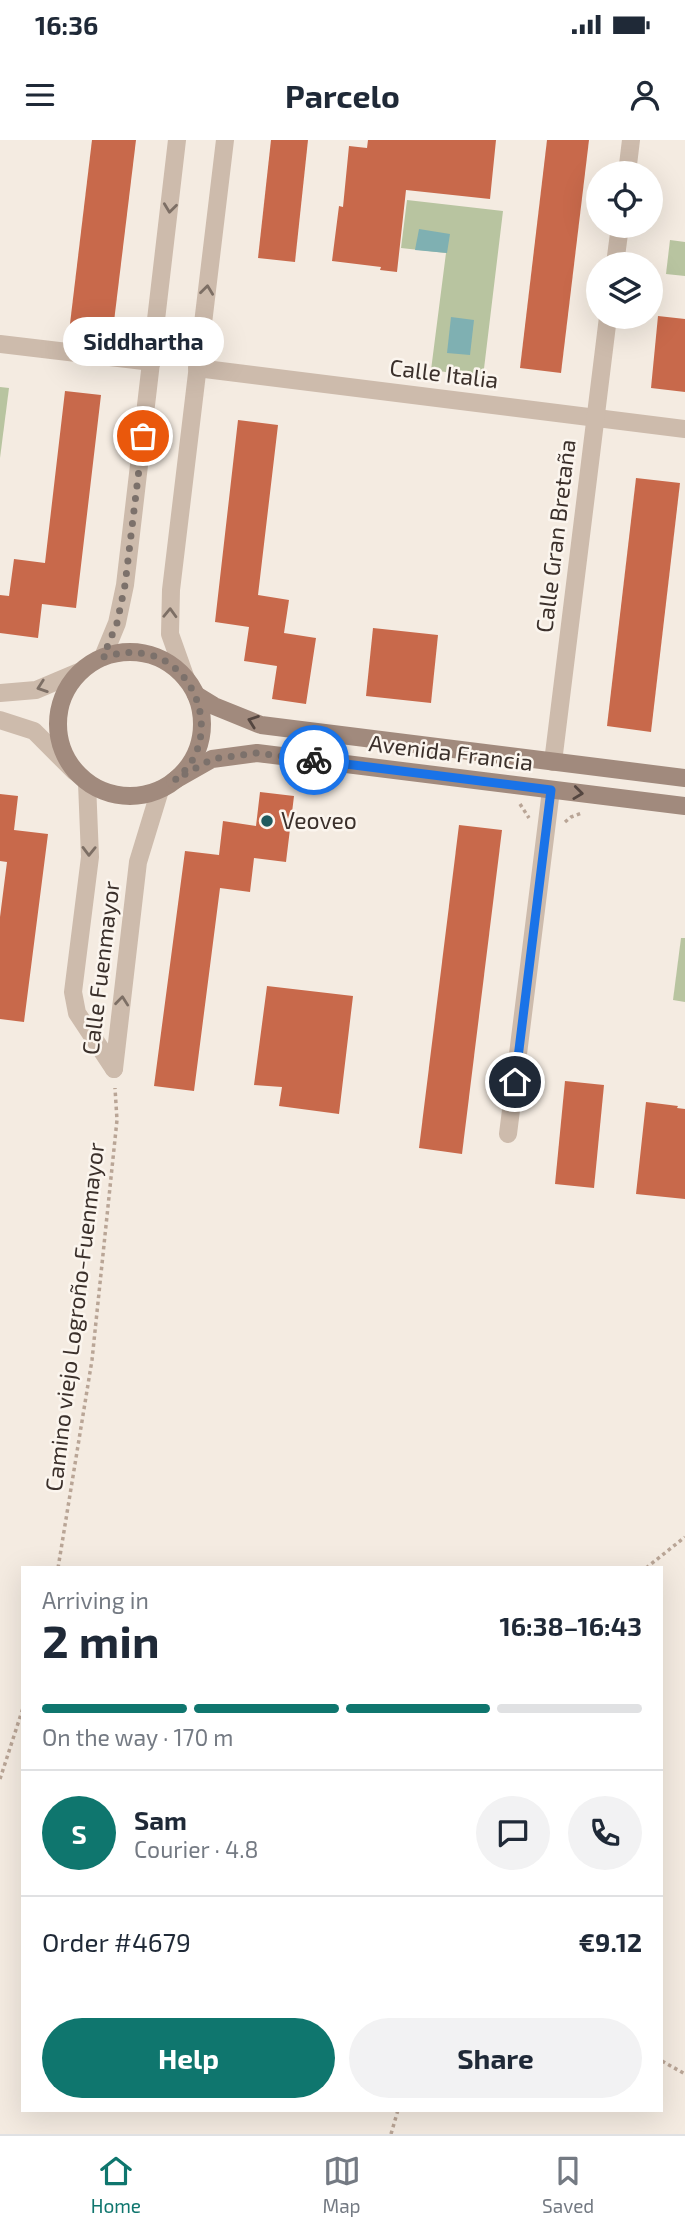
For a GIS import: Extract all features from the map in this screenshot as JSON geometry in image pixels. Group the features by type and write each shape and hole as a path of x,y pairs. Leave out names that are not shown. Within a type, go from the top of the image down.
{"main road":[{"path":"125,652 148,654 169,663 186,679 196,695 202,718 200,741 191,763 168,785 136,797 110,794 81,778 61,748 57,720 64,693 81,671 103,657 125,652"},
{"name":"Avenida Francia","path":"196,695 214,706 261,725 685,778"},
{"name":"Avenida Francia","path":"168,785 212,759 257,753 685,806"}],"street":[{"path":"103,657 117,623 125,585 177,140"},
{"path":"186,679 170,634 171,590 225,140"},
{"path":"629,161 632,140"},
{"name":"Calle Gran Bretaña","path":"553,762 606,329"},
{"path":"0,344 152,362"},
{"name":"Calle Italia","path":"197,368 685,429"},
{"path":"0,693 36,690 81,671"},
{"path":"0,720 34,731 81,778"},
{"name":"Calle Fuenmayor","path":"81,778 90,857 73,992 76,1013 114,1069"},
{"name":"Calle Fuenmayor","path":"114,1069 138,862 168,785"},
{"path":"508,1134 551,790"}],"path":[{"name":"Camino viejo Logroño-Fuenmayor","path":"58,1566 92,1360 117,1120 114,1069"},
{"path":"649,1566 685,1537"},
{"path":"0,1779 21,1714"},
{"path":"663,2062 685,2074"},
{"path":"391,2134 397,2112"}],"green space":[{"path":"407,200 503,211 483,377 431,370 446,253 401,248"},
{"path":"670,240 685,242 685,276 666,274"},
{"path":"0,387 9,388 0,458"},
{"path":"681,938 685,938 685,1002 673,1000"}],"water":[{"path":"419,229 450,234 447,253 415,250"},
{"path":"451,317 474,320 470,355 447,353"}],"building":[{"path":"92,140 136,140 112,338 69,332"},
{"path":"271,140 308,140 295,262 258,258"},
{"path":"368,140 496,140 490,199 406,190 397,272 380,270 381,267 332,261 339,206 343,207 349,146 367,148"},
{"path":"547,140 589,140 561,373 520,368"},
{"path":"663,317 685,319 685,392 651,388 657,329 663,329"},
{"path":"65,391 101,395 76,608 42,604 38,638 0,633 0,595 9,596 14,559 45,563"},
{"path":"238,420 278,425 258,595 289,600 284,633 316,638 306,704 272,699 277,666 244,661 249,627 215,622"},
{"path":"636,478 680,483 651,732 607,726"},
{"path":"373,628 438,635 431,703 366,696"},
{"path":"260,792 294,796 286,862 254,858 250,892 220,888 194,1091 154,1086 185,851 219,855 223,821 256,826"},
{"path":"0,794 18,796 14,830 48,834 24,1022 0,1019 0,917 7,862 0,861"},
{"path":"459,825 502,830 462,1154 419,1148"},
{"path":"267,986 353,996 339,1114 279,1106 282,1087 254,1085"},
{"path":"565,1081 604,1085 594,1188 555,1184"},
{"path":"646,1102 685,1109 685,1199 636,1194"}],"way so far":[{"path":"143,436 125,585 117,623 103,657 125,652 148,654 169,663 186,679 196,695 202,718 200,741 191,763 175,780 212,759 257,753 314,760"}],"place":[{"name":"Siddhartha","path":"143,436"},
{"name":"Veoveo","path":"267,821"}],"route":[{"path":"314,760 551,790 515,1082"}]}
